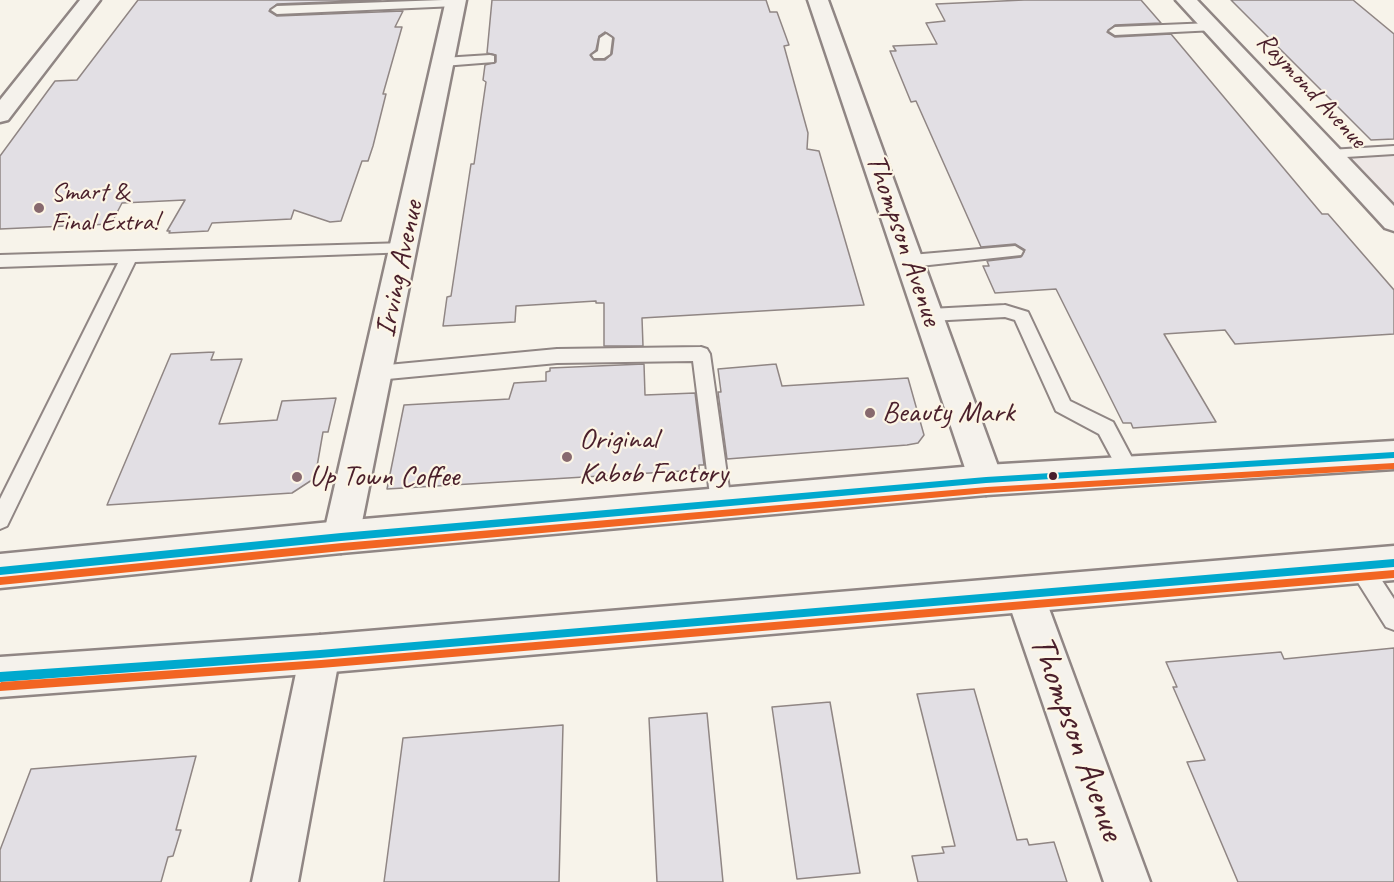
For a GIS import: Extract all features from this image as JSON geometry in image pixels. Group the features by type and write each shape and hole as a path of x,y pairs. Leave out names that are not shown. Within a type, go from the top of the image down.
{"street":[{"path":"0,115 90,0"},
{"name":"Thompson Avenue","path":"818,0 986,480"},
{"name":"Raymond Avenue","path":"1186,0 1394,222"},
{"name":"Irving Avenue","path":"341,537 405,248 456,2"},
{"path":"0,571 341,537 986,480 1394,455"},
{"path":"0,677 320,654 1377,565"},
{"name":"Thompson Avenue","path":"1025,595 1127,882"},
{"path":"275,882 320,654"}],"lane":[{"path":"277,10 456,2"},
{"path":"1115,31 1211,27"},
{"path":"598,55 604,54 606,38"},
{"path":"443,62 490,59"},
{"path":"1330,154 1393,152"},
{"path":"0,261 405,248"},
{"path":"911,261 1015,251"},
{"path":"0,520 129,257"},
{"path":"930,315 1005,311 1022,316 1063,406 1106,428 1129,471"},
{"path":"377,373 557,356 701,354 721,503"},
{"path":"1377,565 1394,619"}],"shaded area":[{"path":"1394,144 1394,205 1337,147"}],"building":[{"path":"138,0 381,0 277,4 269,11 277,16 403,11 395,27 402,27 383,94 386,94 373,146 368,161 362,161 341,221 330,222 294,210 291,219 212,223 208,231 169,233 170,231 167,231 185,200 122,203 111,224 0,229 0,156 55,81 77,80"},
{"path":"492,0 766,0 770,12 777,12 789,45 784,46 808,133 807,149 819,151 864,305 642,318 643,346 604,346 604,303 596,303 596,301 516,306 515,322 443,326 447,297 451,296 471,164 474,164 486,82 483,80 485,65 496,62 496,55 487,53","holes":["605,32 614,38 612,54 605,60 594,60 590,55 596,50 599,36"]},
{"path":"1024,0 1141,0 1161,23 1115,25 1107,32 1115,37 1171,34 1322,214 1328,214 1394,290 1394,334 1235,344 1225,330 1164,334 1216,422 1133,428 1131,423 1123,423 1056,289 995,293 983,266 989,266 987,261 1021,257 1025,250 1015,244 981,247 916,101 911,102 890,51 896,51 893,46 937,44 926,23 945,21 936,4"},
{"path":"1231,0 1353,0 1394,34 1394,139 1371,140"},
{"path":"214,352 211,360 242,359 219,424 277,420 282,401 336,398 328,432 323,432 315,478 292,493 107,505 171,354"},
{"path":"644,364 645,395 695,393 704,465 699,465 699,470 387,489 404,405 509,399 514,383 546,381 546,372 550,371 550,368"},
{"path":"776,364 782,386 908,378 924,435 918,443 907,445 727,459 718,392 721,392 718,369"},
{"path":"1394,648 1394,882 1238,882 1187,762 1205,760 1173,687 1177,687 1166,662 1281,652 1284,659"},
{"path":"974,689 1017,840 1027,839 1029,845 1054,842 1067,882 918,882 912,856 944,853 942,847 955,846 917,694"},
{"path":"830,702 860,873 797,879 772,707"},
{"path":"707,713 723,882 657,882 649,718"},
{"path":"563,725 559,882 384,882 403,738"},
{"path":"196,756 176,830 181,830 173,856 168,857 161,882 0,882 0,850 31,769"}],"transit line":[{"path":"0,571 341,537 986,480 1394,455"},
{"path":"1,581 342,547 987,490 1394,466"},
{"path":"0,677 320,654 1394,563"},
{"path":"1,687 321,664 1394,574"}],"place":[{"name":"Smart & Final Extra!","path":"39,208"},
{"name":"Beauty Mark","path":"870,413"},
{"name":"Original Kabob Factory","path":"567,457"},
{"name":"Up Town Coffee","path":"297,477"}]}
